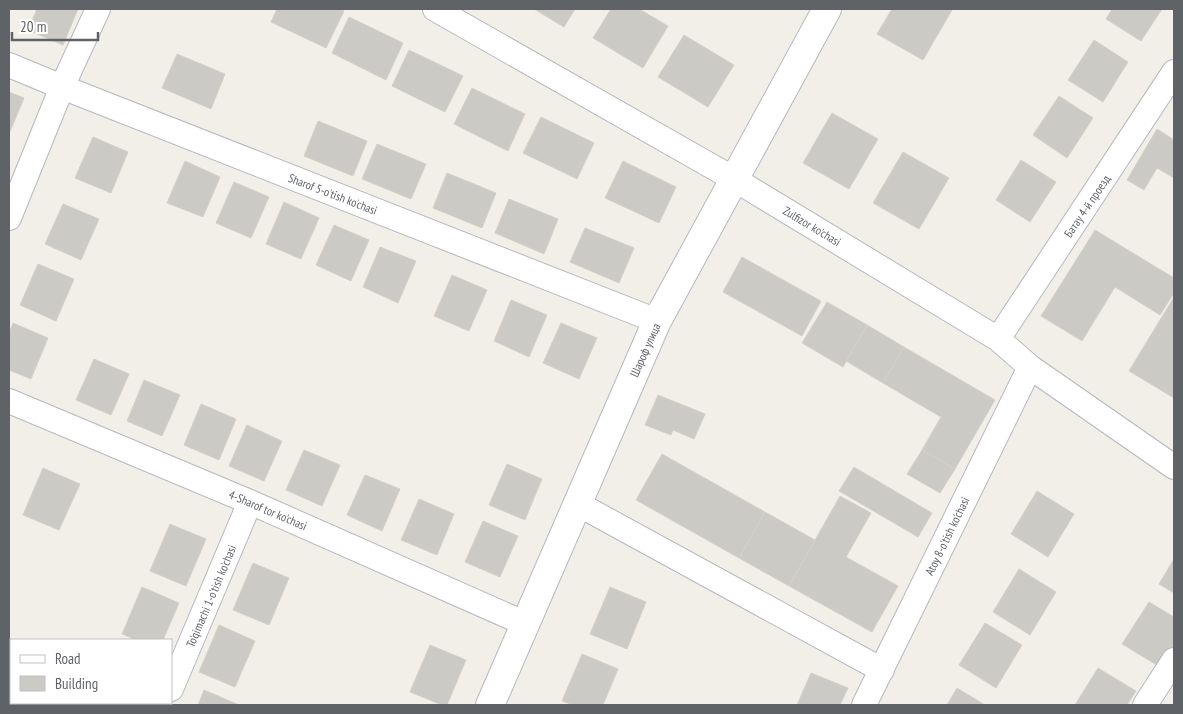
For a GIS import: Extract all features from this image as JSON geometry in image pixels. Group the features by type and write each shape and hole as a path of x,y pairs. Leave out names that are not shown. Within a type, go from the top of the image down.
{"street":[{"path":"9,218 62,87 98,9"},
{"name":"Zulfizor ko'chasi","path":"435,9 734,178 998,339 1030,368 1174,467"},
{"name":"Шароф улица","path":"490,705 657,321 828,9"},
{"name":"Sharof 5-o'tish ko'chasi","path":"9,65 657,321"},
{"name":"Батау 4-й проезд","path":"998,339 1168,98 1174,72"},
{"name":"Atoy 8-o'tish ko'chasi","path":"864,705 1030,368"},
{"name":"4-Sharof tor ko'chasi","path":"9,401 250,502 526,624"},
{"name":"To'qimachi 1-o'tish ko'chasi","path":"172,687 250,502"},
{"path":"578,504 882,670"},
{"path":"1145,705 1174,660"}],"building":[{"path":"37,9 78,9 63,45 28,30"},
{"path":"277,9 338,9 344,11 326,48 271,22"},
{"path":"534,9 575,9 564,27"},
{"path":"611,9 639,9 668,26 643,68 593,38"},
{"path":"892,9 952,10 923,60 877,34"},
{"path":"1112,9 1162,9 1141,41 1106,19"},
{"path":"349,17 403,43 386,80 332,53"},
{"path":"684,35 734,65 708,107 658,77"},
{"path":"1094,40 1128,62 1103,102 1068,80"},
{"path":"409,50 463,76 445,112 392,86"},
{"path":"177,54 225,74 211,109 162,88"},
{"path":"472,88 525,114 508,151 454,124"},
{"path":"9,92 24,98 9,134"},
{"path":"1059,96 1093,118 1067,158 1033,135"},
{"path":"832,113 878,139 849,189 803,163"},
{"path":"541,117 594,143 577,179 523,153"},
{"path":"318,121 367,141 353,176 304,156"},
{"path":"1157,129 1174,140 1174,178 1157,168 1144,190 1127,180"},
{"path":"93,137 128,152 111,193 75,178"},
{"path":"377,144 426,164 411,199 362,179"},
{"path":"903,152 949,178 919,229 873,203"},
{"path":"1021,160 1056,182 1030,222 996,200"},
{"path":"185,161 220,177 203,217 167,203"},
{"path":"623,161 676,187 659,223 605,198"},
{"path":"447,173 496,193 482,228 433,208"},
{"path":"234,182 269,197 251,238 216,223"},
{"path":"509,199 558,219 544,254 495,233"},
{"path":"284,202 319,218 301,259 266,244"},
{"path":"63,204 99,219 81,260 45,244"},
{"path":"334,225 369,240 351,281 316,265"},
{"path":"585,228 634,248 619,283 570,262"},
{"path":"1095,230 1174,278 1174,293 1160,315 1115,287 1082,341 1041,316"},
{"path":"380,247 416,261 398,303 363,287"},
{"path":"742,257 821,301 802,336 723,292"},
{"path":"38,264 74,279 56,321 20,305"},
{"path":"452,275 487,290 469,331 434,316"},
{"path":"1174,297 1173,352 1174,398 1129,371"},
{"path":"511,300 547,315 529,357 494,341"},
{"path":"827,302 867,325 843,367 802,343"},
{"path":"13,323 48,338 31,379 9,370 9,333"},
{"path":"561,323 597,338 579,379 543,363"},
{"path":"867,325 904,347 883,383 846,361"},
{"path":"904,347 995,400 955,469 922,450 941,417 883,383"},
{"path":"94,359 129,374 111,415 76,400"},
{"path":"144,380 180,395 162,436 127,421"},
{"path":"658,395 705,414 694,439 673,430 671,435 645,425"},
{"path":"201,404 236,419 219,460 184,445"},
{"path":"247,425 282,441 264,481 229,466"},
{"path":"304,450 340,465 322,506 286,490"},
{"path":"922,450 955,469 940,493 907,474"},
{"path":"662,454 765,512 739,558 636,500"},
{"path":"507,464 542,479 525,520 489,505"},
{"path":"854,467 932,513 918,537 839,491"},
{"path":"43,468 80,484 59,530 23,515"},
{"path":"365,475 400,489 382,531 347,515"},
{"path":"1037,491 1074,514 1048,557 1011,534"},
{"path":"840,496 871,513 846,557 898,586 872,632 789,586"},
{"path":"419,499 454,514 437,555 401,540"},
{"path":"765,512 815,540 789,586 739,558"},
{"path":"483,521 518,536 500,577 465,562"},
{"path":"170,524 206,539 186,586 150,571"},
{"path":"1174,559 1174,593 1159,584"},
{"path":"253,563 289,578 269,625 233,610"},
{"path":"1019,569 1056,592 1030,635 993,612"},
{"path":"142,587 179,603 163,639 134,639 122,634"},
{"path":"610,587 646,602 627,649 590,634"},
{"path":"1149,602 1174,617 1174,644 1160,667 1122,644"},
{"path":"985,623 1022,645 996,688 959,665"},
{"path":"219,625 255,641 235,687 199,672"},
{"path":"430,645 466,660 447,705 442,705 410,692"},
{"path":"582,654 618,669 603,705 573,705 562,701"},
{"path":"1098,668 1136,691 1127,705 1075,705"},
{"path":"811,673 848,688 840,705 797,705"},
{"path":"957,688 985,705 947,705"},
{"path":"204,690 239,705 198,705"},
{"path":"118,704 136,704 135,705"}]}
